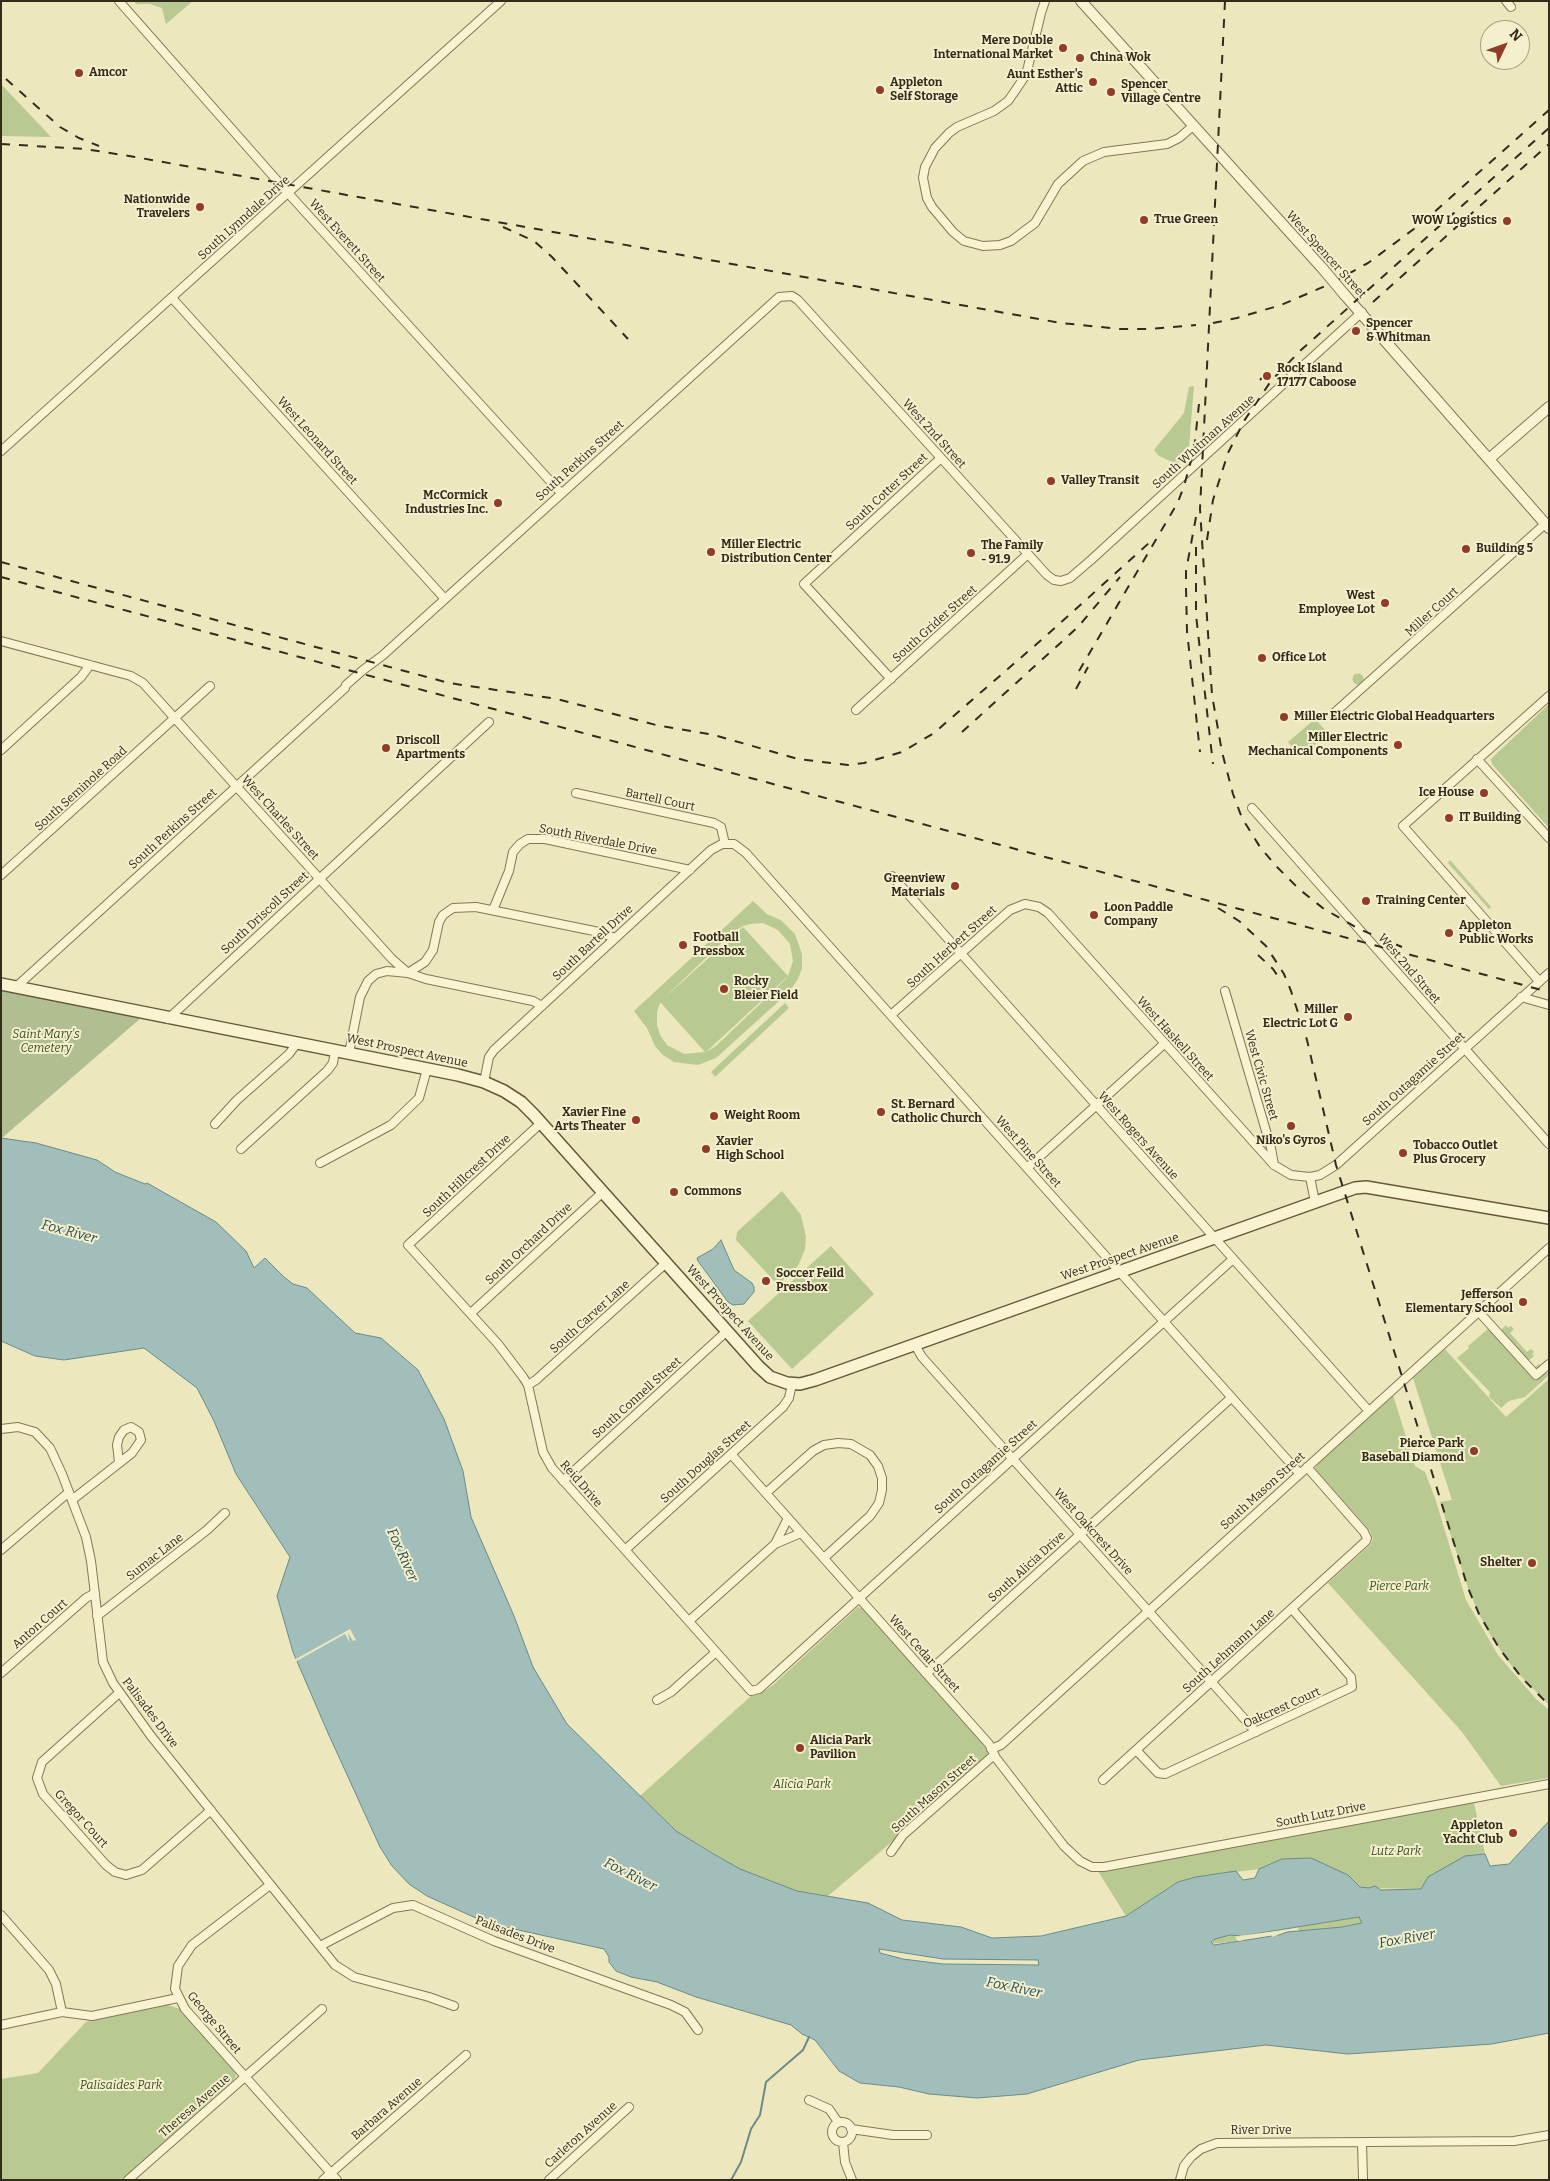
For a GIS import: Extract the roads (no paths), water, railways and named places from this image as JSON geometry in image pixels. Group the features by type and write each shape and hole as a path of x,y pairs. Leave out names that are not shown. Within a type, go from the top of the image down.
{"main road":[{"name":"West Prospect Avenue","path":"1,984 427,1069 484,1082 513,1096 541,1123 766,1373 782,1382 792,1384 815,1380 1355,1188 1366,1187 1549,1218"}],"street":[{"name":"West Everett Street","path":"119,1 288,193 561,493"},
{"name":"South Lynndale Drive","path":"1,451 501,1"},
{"path":"1045,1 1028,67 1015,92 1008,101 994,111 949,133 935,148 925,167 922,178 927,198 953,232 964,240 984,246 1000,245 1011,241 1035,223 1058,184 1083,161 1104,152 1167,144 1179,138 1193,126"},
{"name":"West Spencer Street","path":"1081,1 1362,312 1547,526"},
{"name":"South Perkins Street","path":"16,987 345,688 346,685 382,656 775,299 785,295 792,296 798,300"},
{"name":"West Leonard Street","path":"172,298 445,598"},
{"name":"West 2nd Street","path":"798,300 1047,575 1057,581"},
{"name":"South Whitman Avenue","path":"1057,581 1070,578 1362,312"},
{"path":"1489,459 1549,407"},
{"name":"South Cotter Street","path":"891,679 804,584 940,458"},
{"name":"Miller Court","path":"1333,714 1547,526"},
{"name":"South Grider Street","path":"856,710 1028,554"},
{"name":"West Charles Street","path":"1,641 138,679 392,959 408,973 426,979 533,1001 542,1006"},
{"path":"1,750 82,677 90,665"},
{"name":"South Seminole Road","path":"1,875 210,686"},
{"path":"1539,981 1403,826 1549,696"},
{"name":"South Driscoll Street","path":"168,1018 489,722"},
{"path":"1478,759 1549,838"},
{"name":"Bartell Court","path":"576,793 714,823 720,827 726,844"},
{"name":"West 2nd Street","path":"1252,808 1549,1144"},
{"name":"South Riverdale Drive","path":"493,910 509,871 514,852 520,844 528,839 545,839 690,870"},
{"name":"West Pine Street","path":"726,844 739,847 892,1015 1300,1474"},
{"name":"South Bartell Drive","path":"484,1082 491,1053 711,850 726,844"},
{"name":"West Rogers Avenue","path":"892,876 1368,1410"},
{"name":"South Herbert Street","path":"892,1015 1010,910 1018,906 1031,904"},
{"name":"West Haskell Street","path":"1031,904 1048,912 1274,1166 1291,1175 1310,1177"},
{"path":"350,1053 360,997 368,981 376,974 387,971 408,973 425,962 435,943 439,922 448,911 458,906 493,910 599,932 616,938"},
{"name":"South Outagamie Street","path":"1310,1177 1320,1175 1336,1165 1549,973"},
{"name":"West Civic Street","path":"1225,991 1271,1148 1274,1166"},
{"path":"1521,997 1549,1005"},
{"path":"214,1124 237,1100 289,1054 297,1043"},
{"path":"1027,1168 1164,1044"},
{"path":"241,1149 327,1071 332,1063 335,1050"},
{"path":"320,1163 391,1125 419,1098 427,1069"},
{"name":"South Hillcrest Drive","path":"408,1245 541,1123"},
{"path":"1310,1177 1315,1202"},
{"name":"South Orchard Drive","path":"471,1313 603,1192"},
{"name":"Reid Drive","path":"408,1245 471,1313 506,1354 528,1385 543,1452 548,1462 746,1687 756,1691"},
{"name":"South Mason Street","path":"891,1852 903,1835 993,1752 1368,1410 1549,1248"},
{"name":"South Outagamie Street","path":"756,1691 1232,1259"},
{"name":"South Carver Lane","path":"528,1385 536,1380 666,1263"},
{"path":"1478,1311 1536,1375 1549,1364"},
{"name":"South Connell Street","path":"563,1481 727,1331"},
{"name":"West Oakcrest Drive","path":"915,1345 922,1357 1256,1732"},
{"name":"South Douglas Street","path":"625,1550 783,1407 789,1398 792,1384"},
{"name":"South Alicia Drive","path":"927,1673 1231,1398"},
{"name":"Palisades Drive","path":"1,1430 18,1427 35,1432 50,1448 86,1537 103,1662 119,1693 211,1810 335,1964 354,1977 429,1997 454,2006"},
{"path":"766,1493 813,1451 824,1445 838,1442 851,1444 870,1455 878,1466 882,1478 879,1503 870,1516 824,1558"},
{"name":"West Cedar Street","path":"731,1454 989,1744 993,1752 1069,1851 1080,1861 1096,1868"},
{"path":"72,1500 119,1462"},
{"name":"South Lehmann Lane","path":"1103,1780 1363,1544 1367,1538 1307,1467"},
{"path":"1,1550 69,1492"},
{"name":"Sumac Lane","path":"97,1616 207,1530 224,1512"},
{"path":"775,1544 788,1518"},
{"path":"689,1622 775,1544 802,1533"},
{"name":"Anton Court","path":"1,1673 86,1598 95,1593"},
{"name":"Oakcrest Court","path":"1136,1750 1158,1773 1165,1774 1345,1691 1354,1684 1351,1677 1292,1609"},
{"path":"657,1700 671,1692 716,1652"},
{"name":"Gregor Court","path":"119,1693 42,1762 37,1778 43,1794 106,1865 115,1872 126,1875 142,1870 211,1810"},
{"name":"South Lutz Drive","path":"1096,1868 1549,1784"},
{"name":"George Street","path":"270,1884 192,1945 185,1953 175,1974 175,1989 185,2009 337,2180"},
{"name":"Palisades Drive","path":"320,1946 393,1908 413,1905 494,1941 671,2004 685,2012 698,2030"},
{"path":"1,1915 49,1970 56,1984 62,2012"},
{"path":"1,2025 62,2012 92,2016 178,1998"},
{"name":"Theresa Avenue","path":"128,2180 322,2009"},
{"name":"Barbara Avenue","path":"323,2180 466,2055"},
{"path":"809,2100 829,2109 838,2122 847,2124 851,2129 893,2135 926,2135"},
{"name":"Carleton Avenue","path":"549,2180 629,2107"},
{"path":"838,2122 833,2127 832,2133 837,2141 843,2142 849,2138 851,2129"},
{"name":"River Drive","path":"1180,2180 1184,2166 1191,2157 1201,2149 1212,2144 1514,2141 1549,2135"},
{"path":"843,2142 845,2162 852,2180"},
{"path":"1362,2142 1363,2180"}],"water":[{"name":"Fox River","path":"1,1138 36,1143 97,1160 115,1172 145,1184 147,1183 216,1222 246,1251 254,1268 265,1258 293,1284 307,1288 355,1333 381,1338 418,1370 444,1419 463,1471 471,1517 514,1616 533,1667 567,1724 676,1831 712,1853 740,1869 797,1891 868,1903 902,1920 961,1927 992,1938 1041,1936 1126,1916 1178,1882 1196,1877 1236,1871 1243,1880 1255,1878 1259,1869 1282,1859 1311,1858 1348,1875 1360,1887 1369,1888 1375,1886 1381,1890 1421,1889 1428,1877 1465,1856 1485,1854 1490,1866 1509,1864 1549,1821 1549,2033 1492,2044 1348,2054 1266,2045 1139,2060 1027,2094 977,2098 929,2094 899,2087 860,2083 839,2071 815,2040 802,2034 791,2025 696,1997 657,1982 631,1977 616,1971 609,1962 609,1957 604,1949 487,1923 427,1896 409,1884 392,1866 380,1847 293,1652 277,1596 290,1557 236,1474 214,1421 197,1388 144,1348 64,1360 35,1356 1,1341","holes":["1359,1917 1362,1923 1342,1927 1287,1932 1279,1935 1214,1945 1211,1942 1230,1935 1242,1936","879,1949 943,1959 1038,1960 1039,1965 943,1964 903,1959 880,1953"]},
{"path":"721,1240 734,1270 752,1283 754,1287 754,1292 744,1304 733,1305 728,1302 698,1261 697,1258 713,1249"}],"waterway":[{"path":"731,2180 741,2162 751,2129 760,2115 766,2082 803,2050 809,2037"}],"railway":[{"path":"1225,1 1200,509 1212,695 1222,752 1233,794 1242,818 1260,847 1276,866 1299,889 1324,909 1359,929 1402,947"},
{"path":"6,79 60,127 79,138 99,146"},
{"path":"1213,323 1281,305 1330,284 1368,263 1422,223 1549,110"},
{"path":"1207,540 1213,500 1228,453 1244,421 1271,381 1301,350 1549,128"},
{"path":"1,144 85,149 135,157 1061,323 1120,329 1149,329 1196,325"},
{"path":"1373,302 1549,144"},
{"path":"503,227 534,241 552,257 628,339"},
{"path":"1260,380 1269,370"},
{"path":"1079,671 1178,502 1194,450 1199,404"},
{"path":"1196,517 1186,571 1186,588 1187,631 1200,752"},
{"path":"1,562 449,683 557,699 656,725 714,735 798,759 848,765 864,763 902,752 934,733 1150,542"},
{"path":"1196,547 1196,615 1213,764"},
{"path":"1,577 1549,992"},
{"path":"962,732 1078,627 1120,577"},
{"path":"1076,689 1088,667"},
{"path":"1218,908 1239,921 1266,946 1284,974 1307,1040 1336,1165 1468,1588 1479,1614 1499,1648 1522,1678 1549,1705"},
{"path":"1258,955 1273,969 1279,978"}],"place":[{"name":"Mere Double International Market","path":"1063,48"},
{"name":"China Wok","path":"1080,58"},
{"name":"Amcor","path":"79,73"},
{"name":"Aunt Esther's Attic","path":"1093,82"},
{"name":"Appleton Self Storage","path":"880,90"},
{"name":"Spencer Village Centre","path":"1111,92"},
{"name":"Nationwide Travelers","path":"200,207"},
{"name":"True Green","path":"1144,220"},
{"name":"WOW Logistics","path":"1507,221"},
{"name":"Spencer & Whitman","path":"1356,331"},
{"name":"Rock Island 17177 Caboose","path":"1267,376"},
{"name":"Valley Transit","path":"1051,481"},
{"name":"McCormick Industries Inc.","path":"498,503"},
{"name":"Building 5","path":"1466,549"},
{"name":"Miller Electric Distribution Center","path":"711,552"},
{"name":"The Family - 91.9","path":"971,553"},
{"name":"West Employee Lot","path":"1385,603"},
{"name":"Office Lot","path":"1262,658"},
{"name":"Miller Electric Global Headquarters","path":"1284,717"},
{"name":"Miller Electric Mechanical Components","path":"1398,745"},
{"name":"Driscoll Apartments","path":"386,748"},
{"name":"Ice House","path":"1484,793"},
{"name":"IT Building","path":"1449,818"},
{"name":"Greenview Materials","path":"955,886"},
{"name":"Training Center","path":"1366,901"},
{"name":"Loon Paddle Company","path":"1094,915"},
{"name":"Appleton Public Works","path":"1449,933"},
{"name":"Football Pressbox","path":"683,945"},
{"name":"Rocky Bleier Field","path":"724,989"},
{"name":"Miller Electric Lot G","path":"1348,1017"},
{"name":"St. Bernard Catholic Church","path":"881,1112"},
{"name":"Weight Room","path":"714,1116"},
{"name":"Xavier Fine Arts Theater","path":"636,1120"},
{"name":"Niko's Gyros","path":"1291,1126"},
{"name":"Xavier High School","path":"706,1149"},
{"name":"Tobacco Outlet Plus Grocery","path":"1403,1153"},
{"name":"Commons","path":"674,1192"},
{"name":"Soccer Feild Pressbox","path":"766,1281"},
{"name":"Jefferson Elementary School","path":"1523,1302"},
{"name":"Pierce Park Baseball Diamond","path":"1474,1451"},
{"name":"Shelter","path":"1532,1563"},
{"name":"Alicia Park Pavilion","path":"800,1748"},
{"name":"Appleton Yacht Club","path":"1513,1833"}],"park label":[{"name":"Saint Mary's Cemetery","path":"46,1042"},
{"name":"Pierce Park","path":"1399,1587"},
{"name":"Alicia Park","path":"802,1785"},
{"name":"Lutz Park","path":"1396,1852"},
{"name":"Palisaides Park","path":"121,2086"}]}
